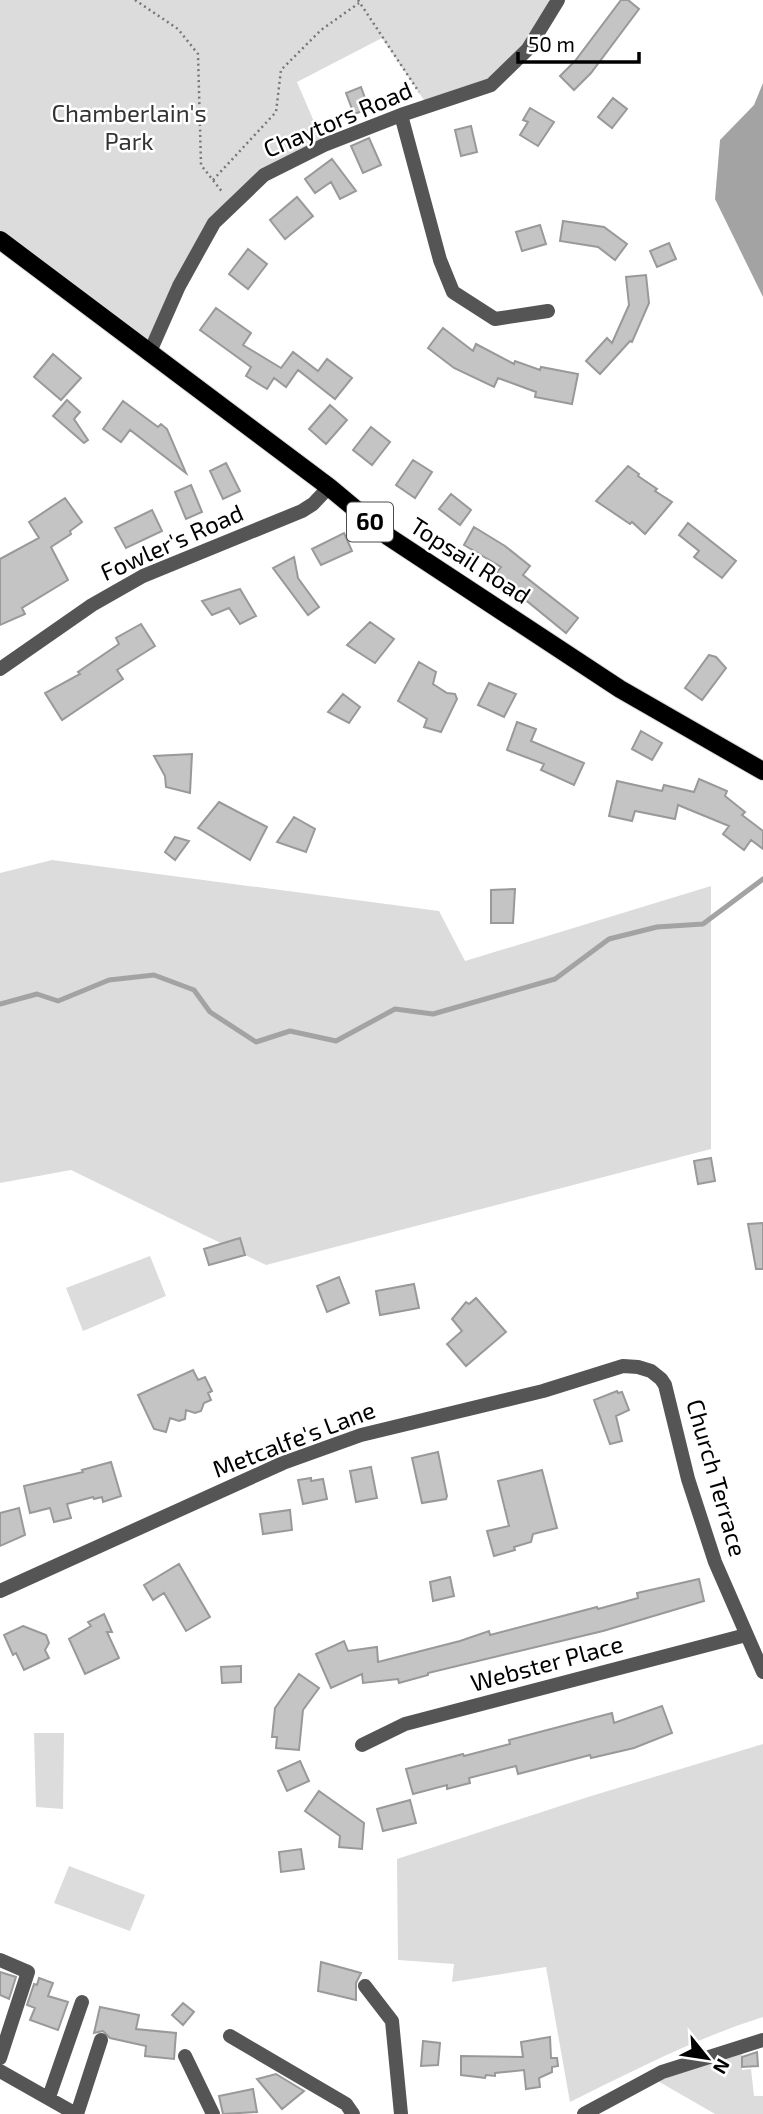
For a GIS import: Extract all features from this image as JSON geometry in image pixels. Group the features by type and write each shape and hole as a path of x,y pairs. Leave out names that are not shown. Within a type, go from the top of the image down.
{"main road":[{"name":"Topsail Road","path":"1,244 328,487 388,537 620,689 763,771"}],"street":[{"name":"Chaytors Road","path":"149,354 179,286 214,223 264,175 324,145 491,85 528,49 558,0"},
{"path":"401,116 440,260 453,292 495,320 548,311"},
{"name":"Fowler's Road","path":"0,668 92,605 133,582 302,511 313,504 328,487"},
{"name":"Metcalfe's Lane","path":"0,1591 261,1472 337,1443 380,1430 524,1396 623,1366 645,1368 657,1374"},
{"name":"Church Terrace","path":"657,1374 668,1393 688,1479 715,1562 763,1672"},
{"name":"Webster Place","path":"362,1745 405,1724 747,1635"},
{"path":"0,1960 28,1972 0,2058"},
{"path":"365,1986 392,2021 401,2114"},
{"path":"50,2098 82,2002"},
{"path":"230,2036 346,2104 353,2114"},
{"path":"0,2071 76,2114 101,2040"},
{"path":"584,2114 662,2073 763,2040"},
{"path":"185,2056 213,2114"}],"path":[{"path":"135,0 178,29 198,54 201,165 232,205"},
{"path":"213,180 275,112 281,70 321,30 359,1 428,106"}],"green space":[{"name":"Chamberlain's Park","path":"0,0 548,0 556,5 491,85 428,106 382,38 297,82 324,145 264,175 214,223 149,354 0,240"},
{"path":"52,860 439,911 465,961 711,886 711,1149 266,1265 71,1170 0,1183 0,873"},
{"path":"150,1256 166,1296 83,1331 66,1288"},
{"path":"34,1733 64,1733 63,1809 36,1807"},
{"path":"763,1744 763,2017 689,2045 570,2102 546,1967 452,1982 454,1964 398,1960 397,1859"},
{"path":"69,1866 145,1895 130,1931 54,1903"},
{"path":"742,2052 742,2070 751,2069 754,2096 763,2096 763,2114 715,2114 656,2080"}],"shaded area":[{"path":"763,83 763,297 715,199 720,140 754,105"}],"building":[{"path":"621,0 628,0 639,9 591,73 574,90 560,76 575,61"},
{"path":"361,87 369,109 354,114 346,93"},
{"path":"613,98 627,109 612,128 598,117"},
{"path":"530,108 554,122 538,146 520,135 528,122 523,120"},
{"path":"471,126 477,152 461,156 455,130"},
{"path":"369,138 381,165 363,173 351,146"},
{"path":"332,159 356,191 340,199 331,182 315,193 305,179"},
{"path":"297,197 313,216 285,239 270,220"},
{"path":"563,221 604,227 627,244 615,260 598,247 560,241"},
{"path":"540,225 546,244 522,251 516,232"},
{"path":"669,243 676,259 657,267 650,251"},
{"path":"248,249 267,264 248,289 229,274"},
{"path":"646,275 649,303 632,342 630,341 600,374 586,361 607,338 612,343 629,305 626,277"},
{"path":"216,308 251,333 243,345 281,368 293,352 318,371 327,359 352,378 335,399 298,370 286,387 274,378 267,389 246,376 251,367 200,330"},
{"path":"443,328 473,351 476,344 514,364 515,361 540,370 541,367 578,374 572,404 535,397 536,392 498,378 494,387 454,368 428,348"},
{"path":"53,354 81,378 61,400 34,377"},
{"path":"67,400 80,412 74,419 88,440 84,443 53,416"},
{"path":"123,401 158,427 161,424 167,429 186,473 130,430 121,442 103,429"},
{"path":"330,405 347,420 326,444 309,429"},
{"path":"371,427 390,442 372,465 353,450"},
{"path":"413,460 432,472 415,498 396,485"},
{"path":"226,463 240,491 223,499 210,471"},
{"path":"628,466 657,489 655,491 672,502 645,534 632,522 630,524 596,501"},
{"path":"191,485 202,512 186,519 175,492"},
{"path":"451,494 471,510 460,525 439,509"},
{"path":"65,498 82,522 70,531 71,534 51,547 68,580 22,608 25,614 0,625 0,559 39,538 29,522"},
{"path":"152,510 162,531 126,548 115,528"},
{"path":"688,523 736,561 722,578 694,557 699,551 679,535"},
{"path":"474,527 505,546 530,566 523,575 578,618 566,633 495,575 501,567 464,545"},
{"path":"344,533 352,551 321,565 312,549"},
{"path":"294,557 298,578 319,607 308,615 273,568"},
{"path":"240,589 256,616 240,624 229,608 212,615 202,601"},
{"path":"370,622 394,639 375,663 347,645"},
{"path":"141,624 155,646 117,670 123,679 62,720 45,693 80,674 78,672 119,644 116,638"},
{"path":"709,655 716,657 726,668 702,700 685,688"},
{"path":"419,662 436,672 433,684 447,693 455,694 457,699 441,732 424,727 427,719 398,701"},
{"path":"489,683 516,694 504,717 478,705"},
{"path":"343,694 360,707 349,723 328,712"},
{"path":"517,722 536,729 531,741 584,763 574,785 541,770 544,764 507,750"},
{"path":"641,731 662,743 652,760 632,749"},
{"path":"192,754 190,793 166,787 165,776 154,756"},
{"path":"699,779 727,791 725,796 745,812 742,815 763,831 763,849 751,840 744,850 723,834 729,826 678,805 675,819 635,811 632,821 609,816 617,781 662,791 664,785 694,792"},
{"path":"219,802 267,827 250,860 198,828"},
{"path":"294,817 315,829 306,852 277,842"},
{"path":"175,837 189,841 175,860 165,852"},
{"path":"515,889 513,923 491,923 491,890"},
{"path":"711,1158 715,1181 698,1184 694,1161"},
{"path":"763,1223 763,1269 756,1269 748,1224"},
{"path":"240,1238 245,1255 209,1265 204,1249"},
{"path":"339,1277 349,1303 327,1312 317,1286"},
{"path":"414,1284 419,1308 380,1315 376,1291"},
{"path":"476,1298 506,1332 466,1366 447,1344 462,1331 452,1319 466,1302 469,1304"},
{"path":"193,1370 198,1380 205,1377 212,1391 208,1393 211,1400 204,1403 201,1411 195,1413 186,1410 185,1419 179,1421 170,1418 166,1432 154,1429 138,1395"},
{"path":"617,1391 622,1392 629,1410 616,1416 622,1441 610,1444 594,1400"},
{"path":"438,1452 447,1496 446,1499 422,1503 412,1458"},
{"path":"111,1462 121,1496 103,1502 102,1497 93,1497 67,1504 71,1518 54,1522 50,1508 30,1513 24,1486 83,1472 82,1470"},
{"path":"371,1467 377,1498 356,1502 350,1471"},
{"path":"542,1470 557,1528 533,1534 531,1542 494,1556 487,1531 509,1526 498,1481"},
{"path":"311,1478 311,1481 323,1479 327,1499 303,1504 298,1480"},
{"path":"19,1508 25,1535 0,1546 0,1513"},
{"path":"290,1510 292,1530 263,1534 260,1514"},
{"path":"179,1564 210,1617 186,1631 164,1593 153,1600 144,1585"},
{"path":"450,1577 454,1596 433,1601 430,1582"},
{"path":"699,1579 704,1601 603,1631 428,1673 399,1683 398,1679 363,1683 362,1674 331,1688 316,1654 344,1641 348,1651 377,1647 378,1662 489,1631 490,1635 597,1607 598,1609 638,1598 637,1593"},
{"path":"104,1614 112,1632 107,1632 119,1658 85,1674 69,1639 91,1626 88,1622"},
{"path":"23,1626 46,1635 49,1643 45,1650 49,1658 24,1670 16,1653 13,1655 4,1635"},
{"path":"241,1666 241,1682 222,1683 221,1667"},
{"path":"299,1674 319,1688 303,1710 299,1750 276,1748 277,1737 272,1737 275,1708"},
{"path":"662,1706 672,1733 634,1748 591,1758 590,1755 518,1774 516,1766 469,1778 470,1783 447,1789 447,1785 413,1794 406,1769 510,1744 509,1740 612,1713 614,1723"},
{"path":"300,1761 309,1781 287,1791 278,1771"},
{"path":"319,1791 364,1823 362,1849 339,1847 340,1836 305,1811"},
{"path":"410,1800 416,1823 383,1831 377,1809"},
{"path":"301,1849 304,1869 281,1872 279,1852"},
{"path":"321,1962 361,1973 356,1983 356,2000 318,1991"},
{"path":"0,1972 16,1977 9,1999 0,1995"},
{"path":"39,1978 53,1983 48,1996 68,2002 58,2030 30,2020 35,2008 27,2005 34,1984 37,1985"},
{"path":"183,2003 194,2012 183,2025 172,2015"},
{"path":"100,2007 139,2015 136,2029 176,2033 174,2059 145,2056 146,2046 110,2038 103,2031 94,2033"},
{"path":"550,2037 551,2058 557,2058 558,2066 552,2067 552,2072 539,2078 540,2087 526,2089 524,2070 495,2073 495,2076 486,2075 485,2078 461,2075 461,2056 523,2057 521,2042"},
{"path":"423,2041 440,2043 438,2065 421,2066"},
{"path":"757,2052 758,2066 742,2067 742,2057"},
{"path":"276,2074 304,2091 282,2109 257,2079"},
{"path":"253,2089 257,2112 223,2114 219,2096"}],"waterway":[{"path":"0,1004 37,994 58,1001 109,980 154,975 194,990 210,1012 256,1042 290,1031 336,1041 395,1009 433,1014 555,979 609,939 657,927 703,924 763,879"}]}
